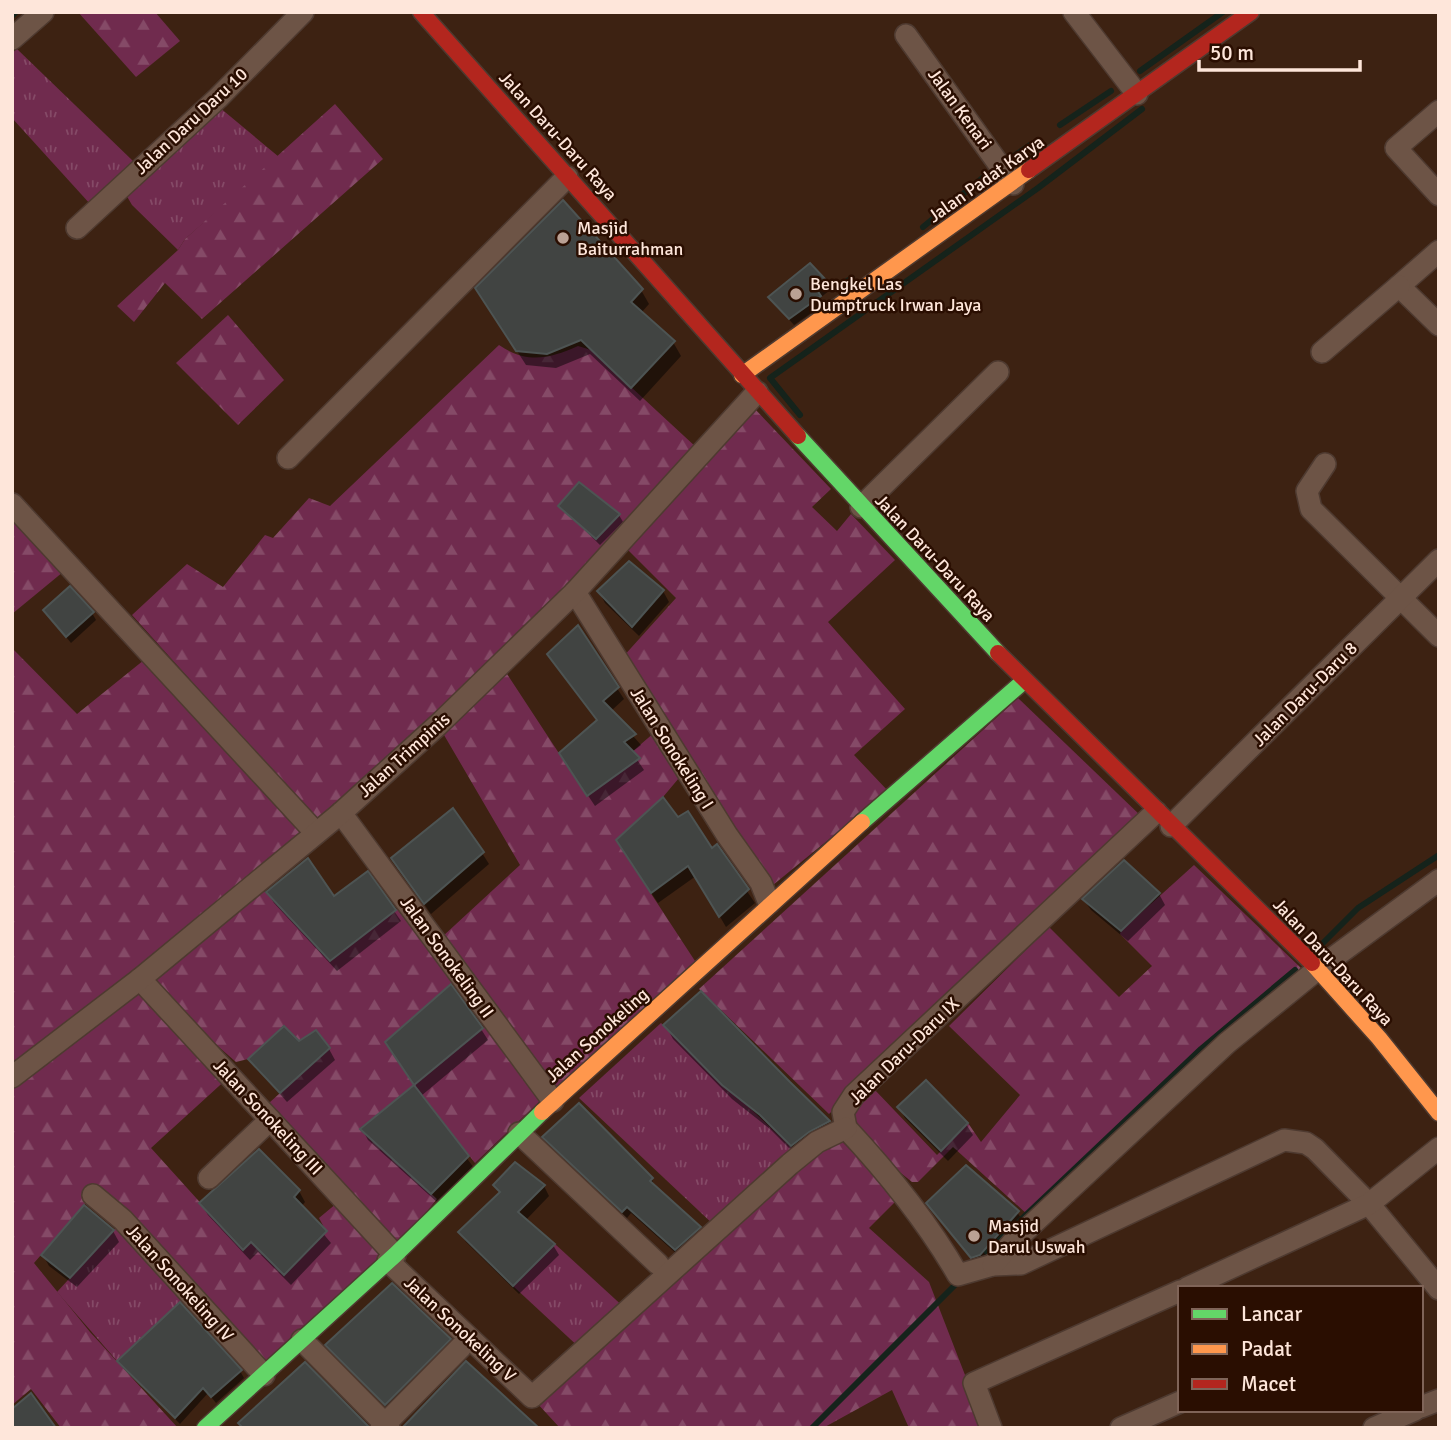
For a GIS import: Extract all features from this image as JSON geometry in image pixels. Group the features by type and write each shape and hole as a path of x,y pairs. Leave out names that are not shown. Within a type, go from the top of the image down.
{"street":[{"path":"12,39 43,12"},
{"name":"Jalan Daru Daru 10","path":"77,228 218,98 303,12"},
{"name":"Jalan Daru-Daru Raya","path":"421,12 861,507 1024,681 1318,968 1380,1038 1439,1113"},
{"path":"1074,12 1137,94"},
{"name":"Jalan Padat Karya","path":"742,375 1251,12"},
{"name":"Jalan Kenari","path":"906,35 1013,184"},
{"path":"1439,111 1396,148 1439,195"},
{"path":"288,458 567,177"},
{"path":"1322,352 1439,251"},
{"path":"1399,286 1439,325"},
{"path":"861,507 998,372"},
{"name":"Jalan Trimpinis","path":"12,1077 141,979 341,813 438,725 575,592 757,392"},
{"path":"1325,464 1309,485 1307,502 1439,636"},
{"path":"12,503 316,833"},
{"name":"Jalan Daru-Daru 8","path":"1164,819 1401,600 1439,560"},
{"name":"Jalan Sonokeling I","path":"575,592 727,835 761,883 769,903"},
{"name":"Jalan Sonokeling","path":"205,1428 391,1258 553,1101 769,903 1024,681"},
{"name":"Jalan Sonokeling II","path":"341,813 553,1101"},
{"name":"Jalan Daru-Daru IX","path":"532,1397 790,1164 817,1142 846,1128 843,1112 854,1095 1164,819"},
{"path":"993,1265 1012,1242 1227,1043 1318,968 1439,880"},
{"name":"Jalan Sonokeling III","path":"141,979 391,1258"},
{"path":"209,1178 270,1120"},
{"path":"846,1128 868,1151 946,1254 958,1275 993,1265 1021,1264 1284,1140 1306,1143 1315,1149 1369,1204 1432,1291"},
{"path":"519,1133 658,1265"},
{"path":"1191,1286 1369,1204 1439,1147"},
{"name":"Jalan Sonokeling IV","path":"93,1195 123,1220 264,1375"},
{"name":"Jalan Sonokeling V","path":"391,1258 532,1397"},
{"path":"991,1428 974,1383 1178,1292"},
{"path":"302,1340 385,1426 461,1347"},
{"path":"1121,1428 1178,1403"},
{"path":"1374,1428 1410,1412"}],"green space":[{"path":"78,12 155,12 180,41 136,77"},
{"path":"17,49 133,161 91,205 12,118 12,53"},
{"path":"335,104 383,159 202,319 165,283 134,322 117,306 178,250 185,239"},
{"path":"219,107 279,157 185,239 178,250 132,205 125,193"},
{"path":"228,315 284,380 238,425 176,363"},
{"path":"499,345 519,355 538,358 578,346 591,350 697,448 573,587 318,822 132,615 187,564 223,587 265,535 273,538 309,498 330,506"},
{"path":"754,408 831,489 812,507 837,531 851,514 895,560 828,622 905,709 854,755 888,791 773,885 622,658 676,598 625,547"},
{"path":"15,519 63,572 12,614 12,521"},
{"path":"12,648 77,714 144,660 305,829 134,976 12,1067"},
{"path":"505,671 587,796 639,758 633,751 655,732 684,772 663,797 616,840 695,961 555,1090 442,937 520,865 444,735"},
{"path":"1018,698 1142,817 829,1114 699,989"},
{"path":"1194,865 1302,969 1028,1215 953,1147 918,1182 912,1182 876,1153 849,1119 874,1089 937,1155 968,1123 981,1142 1020,1095 949,1026 1049,927 1119,997 1152,966 1120,934 1121,931"},
{"path":"252,885 264,891 330,961 397,909 453,982 385,1042 414,1085 487,1025 544,1097 475,1163 415,1086 360,1128 437,1199 397,1248 269,1103 330,1048 316,1030 299,1041 283,1026 248,1059 236,1062 148,985 230,1076 151,1148 243,1250 258,1235 284,1274 326,1231 319,1218 337,1203 385,1252 263,1364 93,1195 34,1263 90,1332 178,1428 61,1428 31,1389 12,1405 12,1086"},
{"path":"661,1023 795,1151 715,1226 579,1098"},
{"path":"836,1136 900,1197 869,1228 929,1282 984,1424 975,1428 909,1428 892,1390 823,1428 560,1428 536,1402"},
{"path":"123,1220 189,1295 117,1361 57,1292"},
{"path":"555,1244 627,1310 582,1350 513,1286"}],"building":[{"name":"Masjid Baiturrahman","path":"563,200 643,289 631,302 675,341 631,388 581,340 547,354 516,351 475,288"},
{"name":"Bengkel Las Dumptruck Irwan Jaya","path":"810,263 828,282 817,290 821,296 789,319 768,297"},
{"path":"579,482 620,514 596,539 558,506"},
{"path":"629,561 664,590 632,627 597,591"},
{"path":"70,586 94,612 66,637 43,610"},
{"path":"578,625 619,687 603,701 636,734 624,742 640,758 587,796 559,753 597,720 547,654"},
{"path":"663,797 678,817 688,811 712,848 717,844 749,889 719,917 688,866 651,893 616,840"},
{"path":"453,808 484,852 424,904 391,858"},
{"path":"308,858 334,896 368,871 396,910 330,961 266,892"},
{"path":"1124,860 1160,893 1121,931 1082,899"},
{"path":"451,984 483,1028 414,1085 385,1042"},
{"path":"701,991 830,1121 791,1146 760,1115 722,1085 663,1025"},
{"path":"284,1026 299,1041 316,1030 330,1048 280,1093 248,1059"},
{"path":"926,1080 968,1123 941,1151 897,1107"},
{"path":"414,1085 469,1156 431,1194 360,1129"},
{"path":"579,1103 653,1178 650,1181 701,1227 675,1250 627,1207 622,1212 542,1137"},
{"path":"259,1149 300,1190 294,1197 327,1231 284,1275 251,1242 243,1250 199,1203"},
{"path":"515,1162 545,1185 518,1212 555,1244 513,1286 458,1232 500,1192 493,1185"},
{"name":"Masjid Darul Uswah","path":"966,1165 1019,1211 980,1255 971,1258 926,1203"},
{"path":"84,1205 114,1230 70,1278 41,1255"},
{"path":"392,1283 451,1339 385,1405 325,1345"},
{"path":"180,1302 242,1370 211,1397 203,1388 175,1418 117,1361"},
{"path":"466,1361 539,1428 402,1428"},
{"path":"305,1362 368,1428 243,1428 238,1423"},
{"path":"31,1393 56,1428 12,1428 12,1409"}],"waterway":[{"path":"12,16 16,12"},
{"path":"1140,71 1223,12"},
{"path":"1060,125 1111,91"},
{"path":"800,415 770,378 1038,188 1142,109"},
{"path":"1014,156 1030,145"},
{"path":"923,227 986,175"},
{"path":"839,286 852,278"},
{"path":"1320,946 1358,908 1439,855"},
{"path":"987,1252 1201,1049 1295,970"},
{"path":"812,1428 959,1281"}],"traffic: fast":[{"path":"798,436 998,653"},
{"path":"862,822 1024,681"},
{"path":"205,1428 395,1255 542,1112"}],"traffic: slow":[{"path":"742,375 1029,170"},
{"path":"542,1112 862,822"},
{"path":"1312,963 1379,1038 1439,1113"}],"traffic: jam":[{"path":"421,12 798,436"},
{"path":"1029,170 1251,12"},
{"path":"998,653 1312,963"}],"place":[{"name":"Masjid Baiturrahman","path":"563,238"},
{"name":"Bengkel Las Dumptruck Irwan Jaya","path":"796,294"},
{"name":"Masjid Darul Uswah","path":"974,1236"}]}
